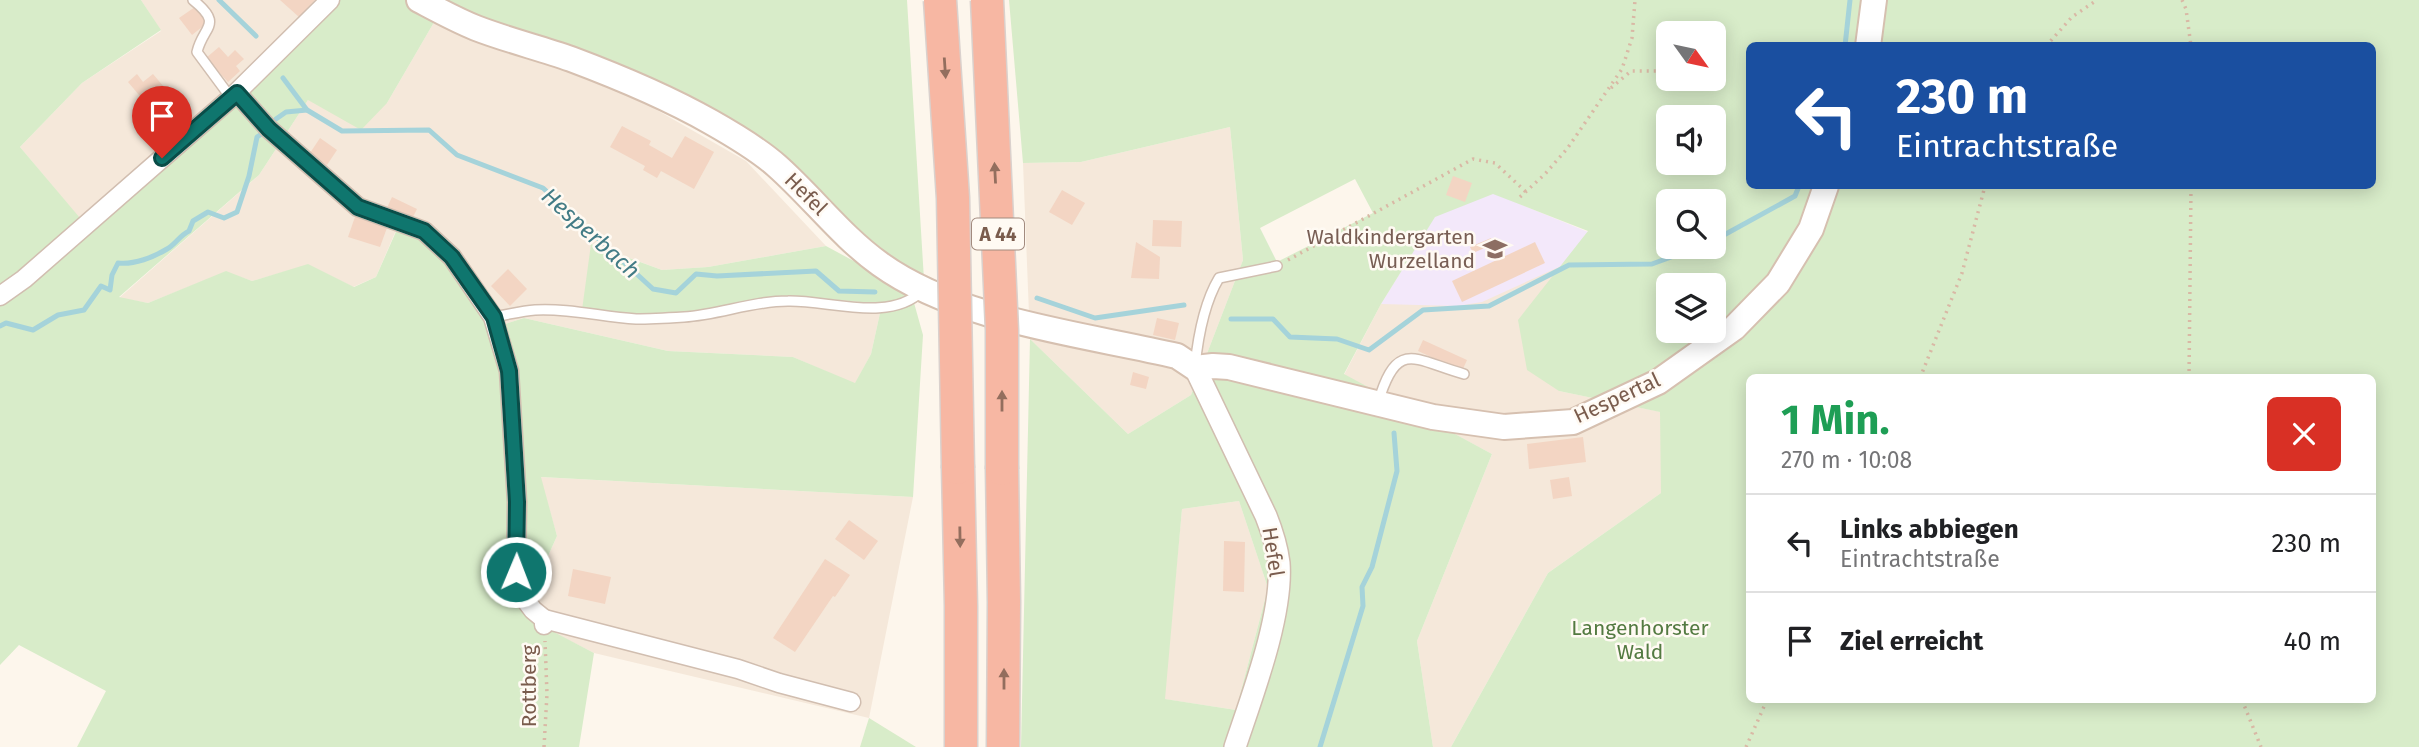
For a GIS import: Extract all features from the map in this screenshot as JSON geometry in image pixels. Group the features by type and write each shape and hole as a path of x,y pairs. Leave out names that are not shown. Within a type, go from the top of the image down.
{"highway":[{"name":"A 44","path":"940,0 954,198 961,747"},
{"name":"A 44","path":"987,0 1002,330 1003,747"}],"main road":[{"name":"Hefel","path":"419,0 477,29 569,59 649,91 711,122 756,149 776,165 879,264 923,290 1017,321 1177,356 1195,368"},
{"path":"1869,42 1874,0"},
{"name":"Hespertal","path":"1195,368 1229,367 1433,417 1504,427 1573,422 1658,382 1734,328 1778,283 1811,229 1825,189"}],"street":[{"path":"0,296 24,279 234,95 330,0"},
{"path":"234,95 358,207 424,231 452,257 494,317 509,371 517,502 516,572 524,598 544,622 738,669 851,702"},
{"name":"Hefel","path":"1195,368 1266,516 1279,562 1278,593 1268,638 1235,747"}],"lane":[{"path":"194,0 209,18 210,24 197,52 234,95"},
{"path":"177,103 166,111 165,115 182,141"},
{"path":"1195,368 1197,348 1211,292 1219,278 1277,266"},
{"path":"494,317 535,310 585,311 635,319 687,317 750,304 790,300 830,306 889,307 912,300 923,290"},
{"path":"1377,404 1384,382 1394,364 1404,359 1418,359 1464,374"}],"path":[{"path":"1520,197 1566,149 1622,69 1632,38 1635,0"},
{"path":"2050,42 2072,17 2097,0"},
{"path":"2182,0 2186,9 2190,42"},
{"path":"1604,94 1631,71 1656,71"},
{"path":"1277,266 1473,159 1495,163 1526,192"},
{"path":"1922,374 1962,273 1984,189"},
{"path":"2189,374 2191,189"},
{"name":"Rottberg","path":"544,622 547,694 544,747"},
{"path":"1745,747 1766,703"},
{"path":"2243,703 2261,747"}],"shaded area":[{"path":"141,0 328,0 91,232 20,147 82,83 161,31"},
{"path":"440,12 634,97 746,161 826,246 708,267 662,270 592,244 583,310 690,314 796,296 882,304 871,354 855,384 793,357 668,351 524,318 492,328 397,228 376,277 353,287 308,265 252,281 226,272 148,303 119,298 259,175 308,100 387,103"},
{"path":"1230,127 1243,260 1191,395 1128,434 1030,339 1023,163 1081,162"},
{"name":"Waldkindergarten Wurzelland","path":"1493,193 1588,232 1561,266 1482,302 1457,306 1381,304 1435,216"},
{"path":"1588,232 1559,391 1661,412 1661,493 1548,573 1451,747 1433,747 1417,641 1492,454 1344,375 1381,304"},
{"path":"540,477 913,497 869,718 594,653 531,621 535,585 557,536"},
{"path":"1239,501 1268,588 1236,710 1164,699 1182,509"}],"green space":[{"path":"0,0 141,0 161,30 82,83 20,147 91,231 328,0 907,0 923,290 756,149 440,12 387,103 361,130 308,100 259,175 119,297 148,303 226,271 252,281 308,264 354,287 376,277 398,227 441,251 492,328 524,318 668,351 793,357 855,383 871,354 882,304 796,296 690,314 633,317 582,310 591,244 662,270 708,267 826,246 911,292 923,335 913,497 541,477 557,536 535,585 531,620 594,653 579,747 77,747 106,691 19,645 0,665"},
{"name":"Langenhorster Wald","path":"1009,0 2419,0 2419,747 1451,747 1548,573 1661,493 1660,412 1559,391 1527,370 1518,320 1588,231 1493,194 1435,217 1381,304 1344,374 1492,454 1417,641 1433,747 1021,747 1030,339 1128,434 1191,395 1243,260 1230,127 1081,162 1023,163","holes":["1355,179 1373,213 1277,262 1260,228","1239,501 1268,588 1236,710 1165,699 1182,509"]},
{"path":"869,718 916,747 860,747"}],"building":[{"path":"280,0 315,0 299,17"},
{"path":"195,7 207,23 192,35 179,18"},
{"path":"219,47 228,57 235,50 244,59 236,66 240,71 228,82 206,58"},
{"path":"137,74 143,82 153,74 169,93 150,108 128,82"},
{"path":"622,126 651,141 649,145 672,158 685,136 714,152 694,189 661,171 657,178 643,170 645,166 610,147"},
{"path":"320,138 337,150 327,165 310,153"},
{"path":"1453,176 1472,183 1465,202 1446,195"},
{"path":"1062,190 1085,203 1072,225 1049,212"},
{"path":"392,197 417,209 411,221 386,210"},
{"path":"356,214 388,225 380,247 348,237"},
{"path":"1153,220 1182,221 1181,247 1152,246"},
{"path":"1491,238 1494,244 1473,253 1470,247"},
{"path":"1136,242 1160,257 1159,279 1131,278"},
{"path":"1535,242 1545,263 1462,302 1452,281"},
{"path":"508,269 527,289 510,306 491,286"},
{"path":"1157,318 1179,323 1175,340 1153,335"},
{"path":"1423,340 1467,360 1462,371 1418,351"},
{"path":"1133,372 1149,377 1146,389 1130,385"},
{"path":"1583,437 1586,462 1529,469 1527,444"},
{"path":"1569,477 1572,496 1553,499 1550,480"},
{"path":"849,520 878,541 864,560 835,539"},
{"path":"1224,541 1245,542 1244,592 1223,591"},
{"path":"825,559 850,575 795,652 773,638"},
{"path":"573,569 611,577 605,604 568,596"}],"waterway":[{"name":"Hesperbach","path":"219,0 256,36"},
{"name":"Hesperbach","path":"1845,42 1850,0"},
{"name":"Hesperbach","path":"283,78 307,110 342,131 429,130 457,155 543,188 653,289 676,293 696,274 717,276 816,271 839,291 875,292"},
{"path":"276,119 286,112 307,110"},
{"path":"0,326 6,323 33,330 58,315 84,310 101,286 110,290 112,275 118,263 137,262 162,252 189,231 193,221 208,212 224,218 237,212 249,176 257,137 260,135"},
{"name":"Hesperbach","path":"1726,234 1795,196 1798,189"},
{"name":"Hesperbach","path":"1231,319 1273,319 1290,337 1337,339 1369,350 1423,310 1489,306 1569,265 1652,264 1666,259"},
{"name":"Hesperbach","path":"1037,298 1095,318 1184,305"},
{"path":"1320,747 1363,606 1362,587 1372,567 1397,471 1394,433"}],"place":[{"name":"Waldkindergarten Wurzelland","path":"1495,249"}],"route":[{"path":"162,158 237,93 269,129 358,207 424,231 452,257 494,317 509,371 517,502 516,572"}]}
